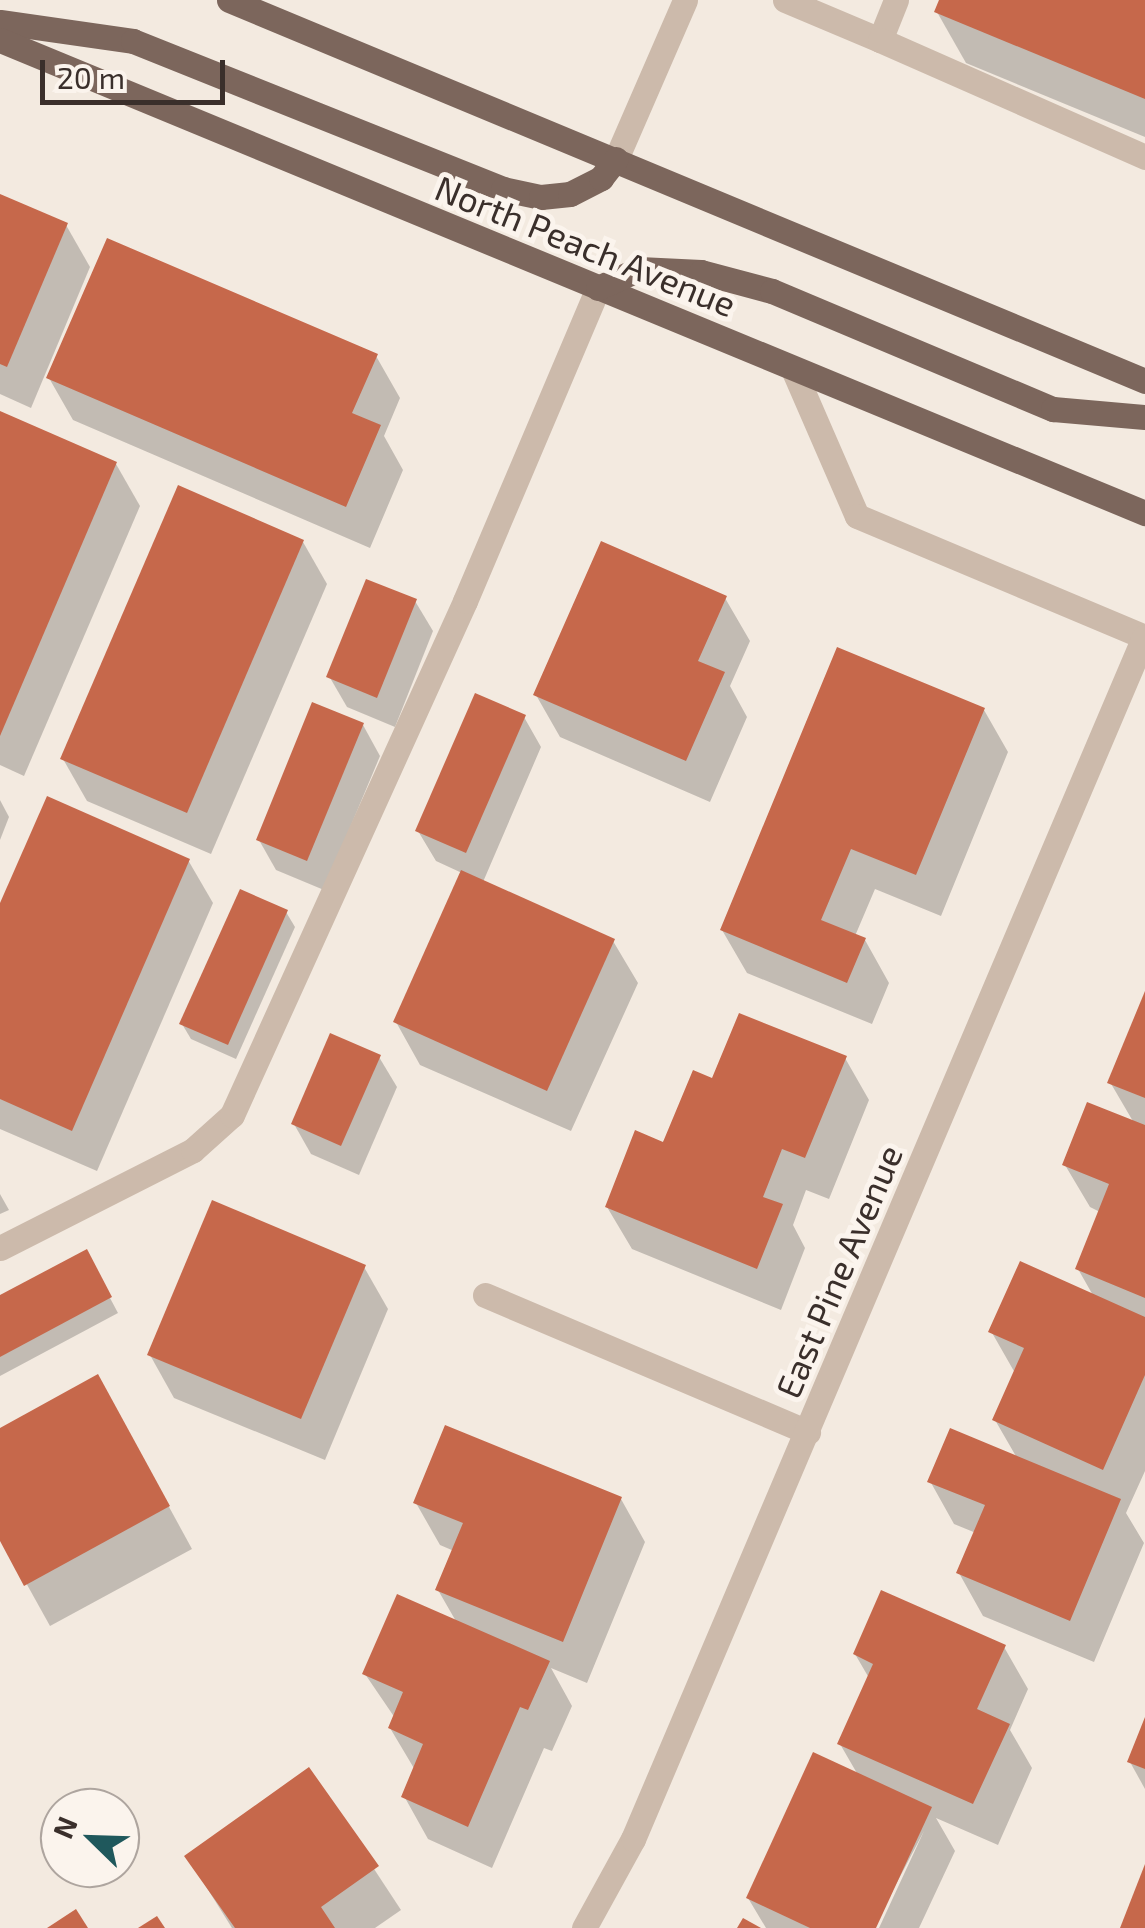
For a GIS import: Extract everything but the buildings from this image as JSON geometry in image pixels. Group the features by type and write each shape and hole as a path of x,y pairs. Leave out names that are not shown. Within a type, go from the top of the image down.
{"main road":[{"path":"229,0 1145,381"},
{"path":"0,22 132,41 503,189 541,197 570,194 601,178 616,159"},
{"name":"North Peach Avenue","path":"0,40 1145,513"},
{"path":"598,288 639,270 702,272 772,291 1053,409 1145,417"}],"street":[{"path":"616,159 686,0"},
{"path":"786,0 1145,157"},
{"path":"880,40 896,0"},
{"path":"0,1248 193,1150 232,1115 598,288"},
{"path":"793,368 856,516 1145,637"},
{"name":"East Pine Avenue","path":"584,1928 633,1839 1145,637"},
{"path":"485,1295 808,1432"}]}
